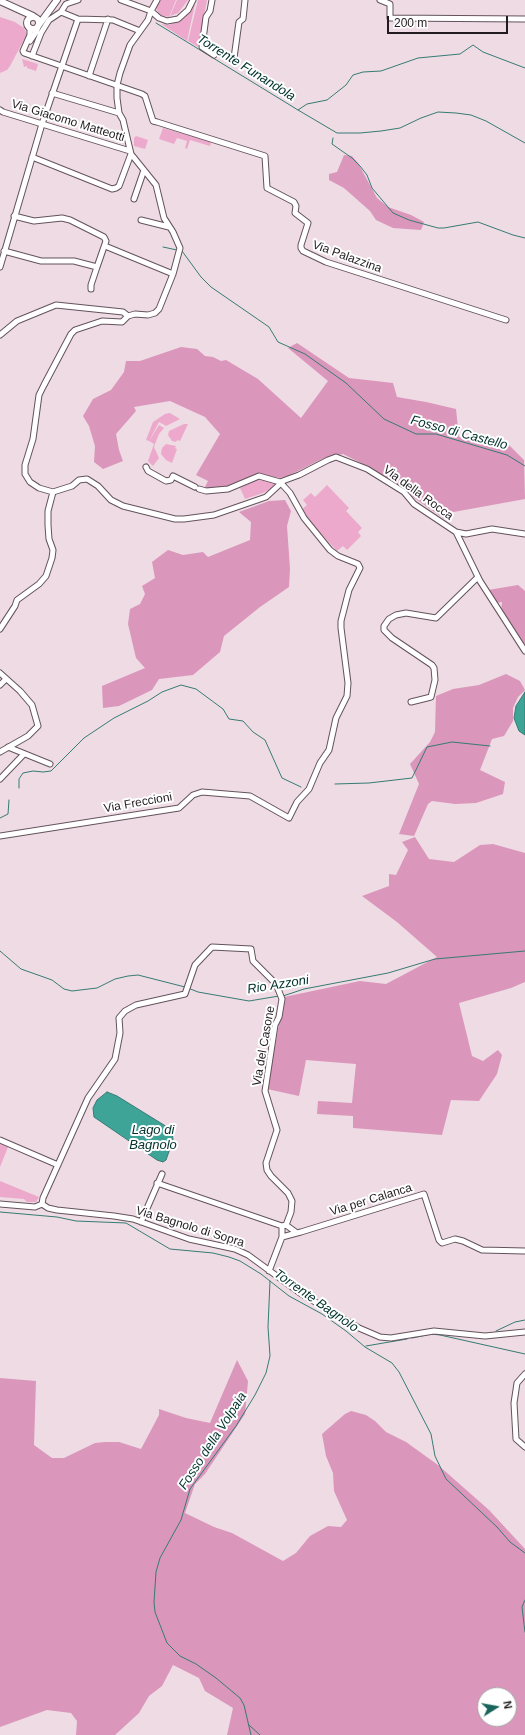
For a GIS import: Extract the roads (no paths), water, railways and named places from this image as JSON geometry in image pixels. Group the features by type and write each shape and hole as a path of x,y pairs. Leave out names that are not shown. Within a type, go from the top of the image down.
{"street":[{"path":"57,0 38,26 36,32 23,52 117,85"},
{"path":"32,56 45,26 53,16 61,12 66,4 78,0"},
{"path":"121,0 151,11 159,18 173,21 178,19 188,10 193,0"},
{"path":"0,629 17,600 39,584 46,576 52,558 53,550 49,539 48,511 53,492 39,488 30,482 25,474 25,465 33,439 39,395 71,334 75,330 102,321 122,322 128,316 155,313 159,309 174,274 179,254 180,248 162,212 158,189 130,152 124,124 119,113 117,85 130,45 148,20 157,0"},
{"path":"212,0 210,11 206,17 202,47 214,54"},
{"path":"234,58 239,22 243,19 245,0"},
{"path":"380,0 390,4 390,18 525,19"},
{"path":"0,1 35,18 38,26"},
{"path":"18,10 30,28 28,43"},
{"path":"27,22 29,18 35,18 49,12"},
{"path":"61,12 78,19 108,19 140,31"},
{"path":"0,267 42,124 78,19"},
{"path":"89,76 108,19"},
{"path":"30,28 35,29 38,26"},
{"name":"Via Palazzina","path":"117,85 145,96 153,121 265,156 267,188 294,202 296,206 295,213 308,223 300,248 303,251 326,262 506,320"},
{"path":"52,93 119,113"},
{"name":"Via Giacomo Matteotti","path":"0,110 130,152"},
{"path":"32,157 114,189 119,186 130,152"},
{"path":"134,198 144,170"},
{"path":"14,216 34,221 62,218 70,220 106,238 105,246 90,285 91,289"},
{"path":"141,220 169,227"},
{"path":"105,246 174,274"},
{"path":"4,251 41,261 74,261 97,267"},
{"path":"0,335 17,320 56,305 123,312 128,316"},
{"name":"Via della Rocca","path":"53,492 72,486 79,480 87,479 98,486 111,500 123,506 176,519 184,519 214,515 266,497 279,485 280,482 299,475 336,457 367,469 404,492 414,504 456,532"},
{"path":"146,467 148,471 166,481 171,480 173,476 206,491 228,488 259,476 280,482"},
{"name":"Via Freccioni","path":"0,836 179,808 193,795 202,792 250,796 289,818 297,802 309,789 320,763 329,750 336,718 347,696 348,684 341,621 349,590 360,568 358,564 338,556 330,550 304,518 290,493 280,482"},
{"path":"456,532 466,534 492,529 525,534"},
{"path":"456,532 478,577 525,651"},
{"path":"411,702 431,697 435,680 434,668 432,665 392,638 384,630 384,626 389,619 396,614 406,613 436,618 478,577"},
{"path":"0,673 32,705 38,726 28,736 0,751"},
{"path":"0,685 6,679"},
{"path":"8,747 50,764"},
{"path":"0,779 24,754"},
{"name":"Via del Casone","path":"58,1165 88,1098 116,1059 120,1033 119,1018 125,1011 136,1005 186,994 195,965 210,948 251,949 253,961 276,984 281,997 278,1017 275,1025 265,1091 277,1130 266,1164 267,1170 271,1176 288,1193 292,1201 291,1212 284,1225 282,1237 269,1271"},
{"path":"0,1140 58,1165 43,1198 42,1204 35,1207 0,1204"},
{"path":"140,1222 162,1174"},
{"path":"157,1184 284,1225 297,1233"},
{"name":"Via per Calanca","path":"297,1233 424,1194 438,1240 442,1243 455,1239 482,1250 525,1251"},
{"name":"Via Bagnolo di Sopra","path":"42,1204 48,1208 57,1210 114,1216 140,1222 189,1239 235,1248 248,1255 300,1293 359,1328 380,1338 400,1337 434,1331 485,1336 525,1332"},
{"path":"282,1237 297,1233"},
{"path":"525,1374 517,1383 514,1403 516,1439 525,1446"}],"water":[{"path":"525,692 525,735 519,731 514,718 516,706"},
{"name":"Lago di Bagnolo","path":"107,1092 117,1096 172,1130 173,1140 166,1160 163,1162 157,1160 94,1117 93,1108 97,1100"}],"waterway":[{"name":"Torrente Funandola","path":"156,23 298,110 307,104 327,100 346,85 353,75 363,72 381,71 418,58 460,54 473,45 483,52 525,68"},
{"path":"298,110 337,133 360,133 400,128 438,112 471,115 486,121 525,143"},
{"path":"333,138 332,144 352,158 360,166 367,175 372,188 393,213 409,220 438,228 478,222 525,238"},
{"name":"Fosso di Castello","path":"163,247 177,250"},
{"name":"Fosso di Castello","path":"182,251 201,277 211,287 269,327 278,342 305,354 346,383 384,419 416,434 436,434 507,455 525,466"},
{"path":"19,788 19,779 23,773 33,771 51,771 84,738 114,718 148,701 162,692 181,685 196,689 223,709 229,719 243,721 253,732 265,740 282,778 301,787"},
{"path":"335,784 369,783 412,778 427,747 452,742 490,746"},
{"path":"0,818 8,814 9,800"},
{"name":"Rio Azzoni","path":"0,951 21,969 52,980 64,989 72,991 97,988 115,979 138,975 185,987"},
{"name":"Rio Azzoni","path":"283,996 304,989 388,973 435,959 525,951"},
{"name":"Rio Azzoni","path":"188,988 198,992 249,1001 279,996"},
{"name":"Torrente Bagnolo","path":"0,1212 57,1217 76,1221 126,1223 170,1249 213,1253 229,1257 240,1261 261,1274 289,1296 322,1314 365,1347 392,1363 399,1372 431,1434 435,1456 446,1479 497,1527 510,1542 525,1553"},
{"name":"Fosso della Volpaia","path":"251,1735 244,1705 240,1698 216,1678 196,1664 180,1656 167,1643 155,1612 154,1602 156,1572 160,1558 181,1520 190,1489 236,1426 255,1395 266,1373 270,1356 268,1327 270,1281"},
{"path":"496,1331 515,1322 525,1320"},
{"path":"412,1338 431,1334 440,1335 525,1354"},
{"path":"366,1346 407,1339"},
{"path":"525,1600 522,1607 525,1632"},
{"path":"249,1725 260,1735"}]}
